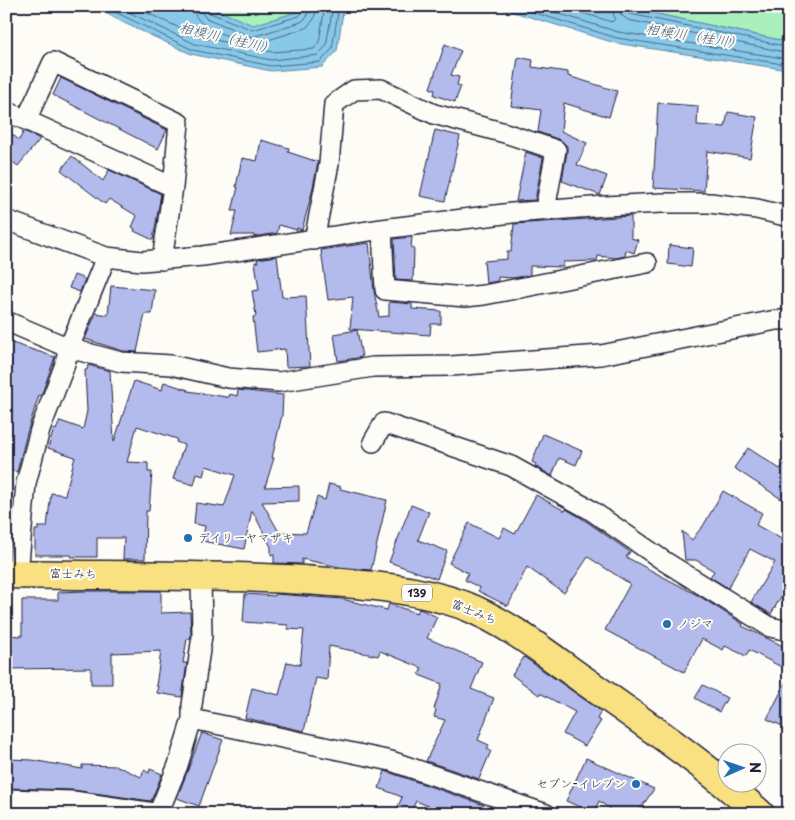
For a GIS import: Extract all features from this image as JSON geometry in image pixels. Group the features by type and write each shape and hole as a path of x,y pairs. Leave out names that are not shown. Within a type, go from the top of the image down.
{"highway":[{"name":"富士みち","path":"12,574 250,577 393,588 463,606 507,626 726,784 760,814"}],"street":[{"path":"26,120 53,62 179,123 173,187 162,260"},
{"path":"314,240 329,164 334,104 354,90 381,89 434,114 506,133 556,150 544,210"},
{"path":"6,111 173,187"},
{"path":"6,220 106,257 142,261 203,256 382,229 544,210 662,203 710,203 756,209 789,217"},
{"path":"382,229 385,290 465,297 484,295 647,263"},
{"path":"12,574 26,484 40,430 69,348 106,257"},
{"path":"6,320 69,348 121,362 171,365 228,378 279,382 373,367 451,366 601,356 776,320 789,320"},
{"path":"373,442 384,423 511,466 589,509 664,561 770,627 789,632"},
{"path":"6,799 73,801 160,814 192,720 192,705 202,636 201,576"},
{"path":"192,720 391,761 526,811 546,814"}],"green space":[{"path":"207,6 299,6 297,12 253,26"},
{"path":"619,6 789,6 789,42"}],"water":[{"name":"相模川（桂川）","path":"93,6 207,6 253,25 297,12 299,6 344,6 337,51 322,67 271,71 191,54 122,22"},
{"name":"相模川（桂川）","path":"494,6 619,6 789,42 789,70 615,43"}],"building":[{"path":"445,44 461,51 451,75 459,77 457,85 461,86 455,102 434,95 435,90 430,88"},
{"path":"518,57 533,60 532,67 568,72 568,76 617,91 609,117 564,103 561,131 587,143 577,165 607,176 600,195 562,181 567,146 560,140 538,132 541,110 511,106"},
{"path":"61,78 167,130 158,149 53,95"},
{"path":"658,103 698,106 697,125 725,127 728,112 757,117 750,158 707,151 704,191 653,188"},
{"path":"6,129 19,140 24,131 40,139 18,166 6,157"},
{"path":"435,130 460,136 445,201 420,196"},
{"path":"261,140 289,148 288,152 318,162 302,230 279,225 277,233 254,237 254,235 231,235 237,211 232,211 242,158 257,161"},
{"path":"526,152 543,158 535,200 516,201"},
{"path":"72,156 103,181 109,170 161,194 153,240 134,231 135,229 132,227 137,216 109,199 105,204 61,170"},
{"path":"631,216 631,238 638,240 634,253 626,250 625,256 616,258 598,256 597,261 563,262 563,267 530,266 530,275 513,278 498,277 498,281 486,283 484,261 507,259 507,252 511,252 514,224"},
{"path":"412,237 411,248 414,248 413,281 396,280 394,239"},
{"path":"369,243 379,317 389,316 389,302 412,304 412,309 441,311 441,324 431,324 430,335 350,329 353,297 328,300 321,250"},
{"path":"669,245 693,248 691,267 668,264"},
{"path":"277,256 282,297 306,296 310,366 286,367 285,349 257,352 253,317 256,316 252,291 259,290 255,262 258,262 257,259"},
{"path":"74,275 85,279 80,292 69,288"},
{"path":"111,286 155,290 152,314 145,314 137,352 123,351 85,339 96,313 108,315"},
{"path":"357,330 362,357 338,361 334,334"},
{"path":"6,341 55,357 41,396 39,395 17,472 6,469"},
{"path":"88,365 110,371 114,442 134,381 162,390 164,382 188,391 226,397 229,397 230,394 237,396 238,390 283,395 282,415 272,458 274,458 265,487 299,486 299,501 262,502 279,532 306,533 317,497 325,500 329,484 341,487 340,489 387,500 371,570 339,567 302,559 302,564 274,563 271,547 252,510 244,549 202,541 205,526 194,524 196,503 224,507 235,475 206,466 203,476 197,474 194,485 173,479 184,445 176,442 177,439 137,426 127,462 148,463 148,472 152,472 149,511 146,511 145,559 123,559 124,538 97,538 97,557 35,555 35,530 38,530 38,527 47,527 51,493 65,495 75,457 48,448 54,429 56,430 60,421 83,429 87,411 85,370 87,370"},
{"path":"543,434 582,451 576,465 559,458 552,476 535,466 536,464 532,462"},
{"path":"748,448 780,469 789,458 789,504 734,468"},
{"path":"723,491 762,513 756,525 787,542 789,539 789,583 771,614 751,602 775,562 750,549 728,588 710,577 714,571 696,560 685,560 682,531 692,540 702,528"},
{"path":"536,495 583,519 630,552 626,557 699,596 743,624 742,626 789,649 789,671 749,650 746,656 725,646 723,650 702,639 684,672 605,630 630,584 588,557 564,593 527,567 508,606 478,591 480,588 465,580 468,573 449,563 469,523 499,538 504,528 515,534"},
{"path":"411,505 429,512 418,540 447,551 437,579 389,562"},
{"path":"161,591 161,613 190,612 191,635 190,639 187,639 183,663 187,663 182,697 157,693 158,686 156,686 161,651 112,653 112,684 91,684 91,668 6,669 6,635 22,636 22,600 58,600 58,592"},
{"path":"245,594 275,596 276,594 342,599 387,610 389,604 417,613 419,609 437,617 427,638 482,662 471,689 494,698 478,740 489,745 487,749 491,751 479,779 426,761 445,720 434,717 436,710 434,709 442,684 419,675 422,668 380,651 378,656 329,646 327,680 316,678 304,731 245,718 252,688 279,695 287,662 300,665 304,630 288,629 288,625 243,622"},
{"path":"524,657 601,711 597,719 601,721 585,746 563,734 575,712 540,693 539,695 512,675"},
{"path":"789,676 789,729 767,719"},
{"path":"703,685 727,698 719,712 695,698"},
{"path":"202,733 223,740 199,806 177,798"},
{"path":"586,758 654,789 637,814 617,814 599,801 594,813 566,801"},
{"path":"9,759 32,760 82,769 82,765 117,766 141,777 144,770 149,773 150,769 162,774 151,801 73,790 8,788"},
{"path":"385,771 484,805 480,814 448,814 416,801 410,814 395,814 402,797 379,788"}],"railway":[{"path":"6,813 52,814"}],"place":[{"name":"デイリーヤマザキ","path":"188,538"},
{"name":"ノジマ","path":"667,624"},
{"name":"セブン-イレブン","path":"636,784"}]}
